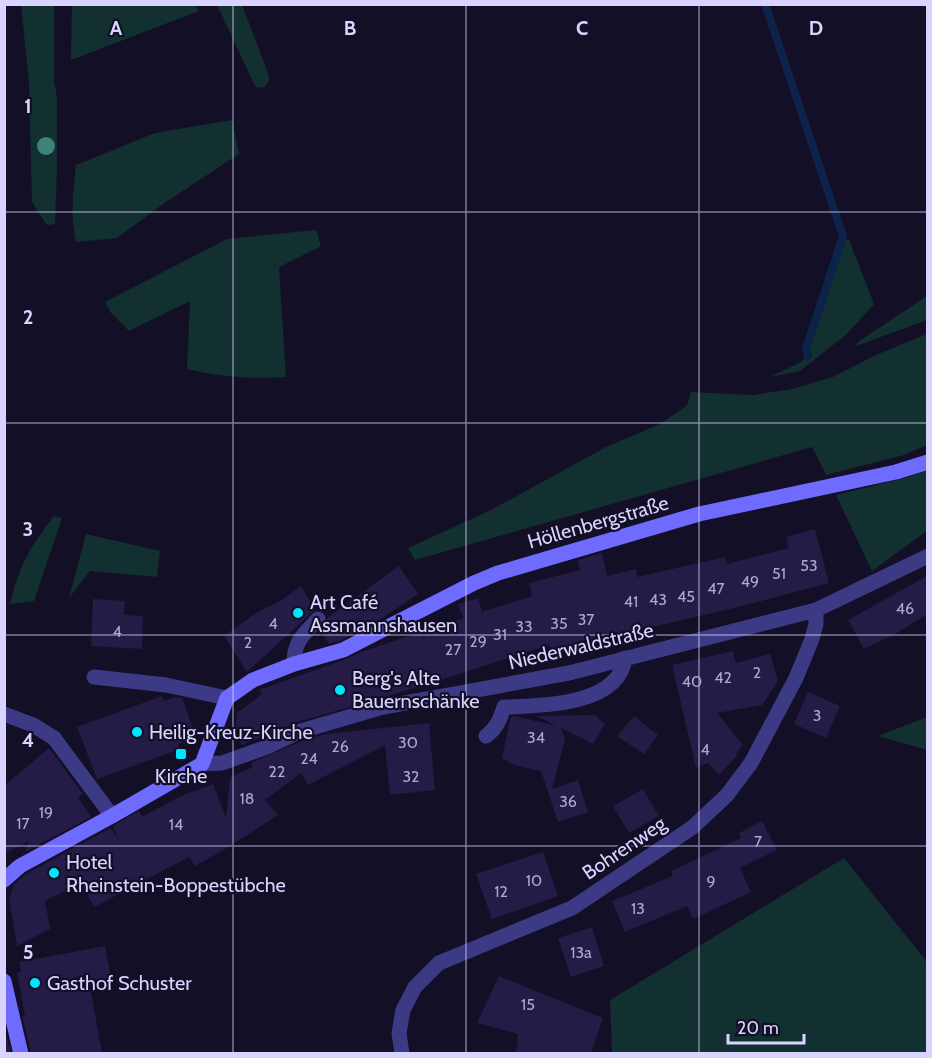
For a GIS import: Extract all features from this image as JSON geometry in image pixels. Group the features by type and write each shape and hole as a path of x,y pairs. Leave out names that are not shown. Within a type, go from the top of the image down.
{"main road":[{"name":"Höllenbergstraße","path":"227,698 253,680 294,664 352,646 498,573 699,514 896,472 927,462"},
{"path":"4,880 20,866 202,764 227,698"},
{"path":"4,981 21,1053"}],"street":[{"name":"Niederwaldstraße","path":"202,764 222,762 322,724 383,707 568,673 816,610 927,556"},
{"name":"Bohrenweg","path":"402,1053 399,1033 403,1010 415,987 439,963 572,908 693,827 727,795 751,763 796,678 812,639 816,624 816,610"},
{"path":"294,664 297,641 318,619"},
{"path":"486,736 494,730 504,706 563,703 583,699 609,685 621,675 625,658"},
{"path":"94,677 166,685 227,698"},
{"path":"4,714 33,725 54,738 112,816"}],"green space":[{"path":"21,5 54,5 57,168 55,223 51,225 46,224 32,202 29,83"},
{"path":"72,5 195,5 199,11 71,60"},
{"path":"217,5 242,5 268,73 269,80 265,87 255,86"},
{"path":"232,120 239,154 163,204 117,238 76,242 73,194 76,165 155,133"},
{"path":"316,230 321,246 279,267 286,377 236,377 187,369 190,301 129,331 111,313 105,302 227,239"},
{"path":"844,240 849,240 874,304 847,334 800,371 770,377 801,362 808,354"},
{"path":"927,296 927,320 856,346 858,342"},
{"path":"927,334 927,445 904,455 826,475 812,447 415,560 408,548 491,510 606,447 660,424 685,407 691,392 753,395 792,389 833,377 876,355"},
{"path":"927,470 927,531 872,571 836,495 909,477"},
{"path":"54,516 62,518 34,601 10,604 26,557"},
{"path":"86,534 160,551 157,577 90,571 69,598"},
{"path":"927,717 927,750 878,736"},
{"path":"844,858 927,962 927,1053 612,1053 610,1000"}],"building":[{"path":"815,529 829,583 550,651 549,645 422,686 298,722 242,745 235,731 237,713 262,694 259,690 361,652 463,618 458,604 478,598 482,612 532,596 529,583 580,570 578,560 602,553 607,576 636,569 637,577 725,557 727,564 789,548 786,537"},
{"path":"399,566 418,594 378,621 329,644 321,630 327,618"},
{"path":"927,576 927,614 897,633 864,649 848,620"},
{"path":"301,586 315,610 247,672 224,636 256,613 280,601"},
{"path":"93,599 125,601 124,615 143,616 142,649 91,646"},
{"path":"733,651 736,663 770,654 778,681 762,705 717,713 743,745 736,753 738,755 719,775 708,763 696,768 672,665"},
{"path":"808,692 840,706 826,738 794,724"},
{"name":"Heilig-Kreuz-Kirche","path":"162,696 164,701 175,697 182,698 196,737 178,744 180,749 97,779 77,727"},
{"path":"595,715 605,724 593,744 561,728 565,740 552,789 578,780 588,812 558,822 541,771 514,765 502,758 511,717 556,726 537,716"},
{"path":"634,716 658,735 644,754 617,736"},
{"path":"429,723 435,790 390,795 385,745 308,785 301,773 265,800 278,815 222,851 195,866 189,857 94,907 81,883 45,901 50,929 17,946 9,899 14,884 26,874 110,828 118,838 113,826 139,811 142,817 181,796 213,784 226,818 230,777 253,767 251,763 304,740 326,734"},
{"path":"49,748 83,794 78,797 91,817 25,852 29,841 4,854 4,786"},
{"path":"643,789 659,816 629,833 613,806"},
{"path":"762,821 777,850 740,868 751,892 693,919 687,906 625,932 612,901 673,876 671,871 741,838 739,833"},
{"path":"543,852 558,896 492,919 476,874"},
{"path":"592,927 604,966 571,977 558,938"},
{"path":"105,946 112,983 90,987 102,1053 31,1053 22,1016 25,1016 17,972 21,972 19,962"},
{"path":"499,976 603,1018 591,1053 516,1053 518,1034 477,1023"},
{"path":"4,1026 11,1053 4,1053"}],"waterway":[{"path":"765,4 843,236 806,348 808,356"}],"place":[{"name":"Art Café Assmannshausen","path":"298,613"},
{"name":"Berg's Alte Bauernschänke","path":"340,690"},
{"name":"Heilig-Kreuz-Kirche","path":"137,732"},
{"name":"Kirche","path":"181,754"},
{"name":"Hotel Rheinstein-Boppestübche","path":"54,873"},
{"name":"Gasthof Schuster","path":"35,983"}]}
